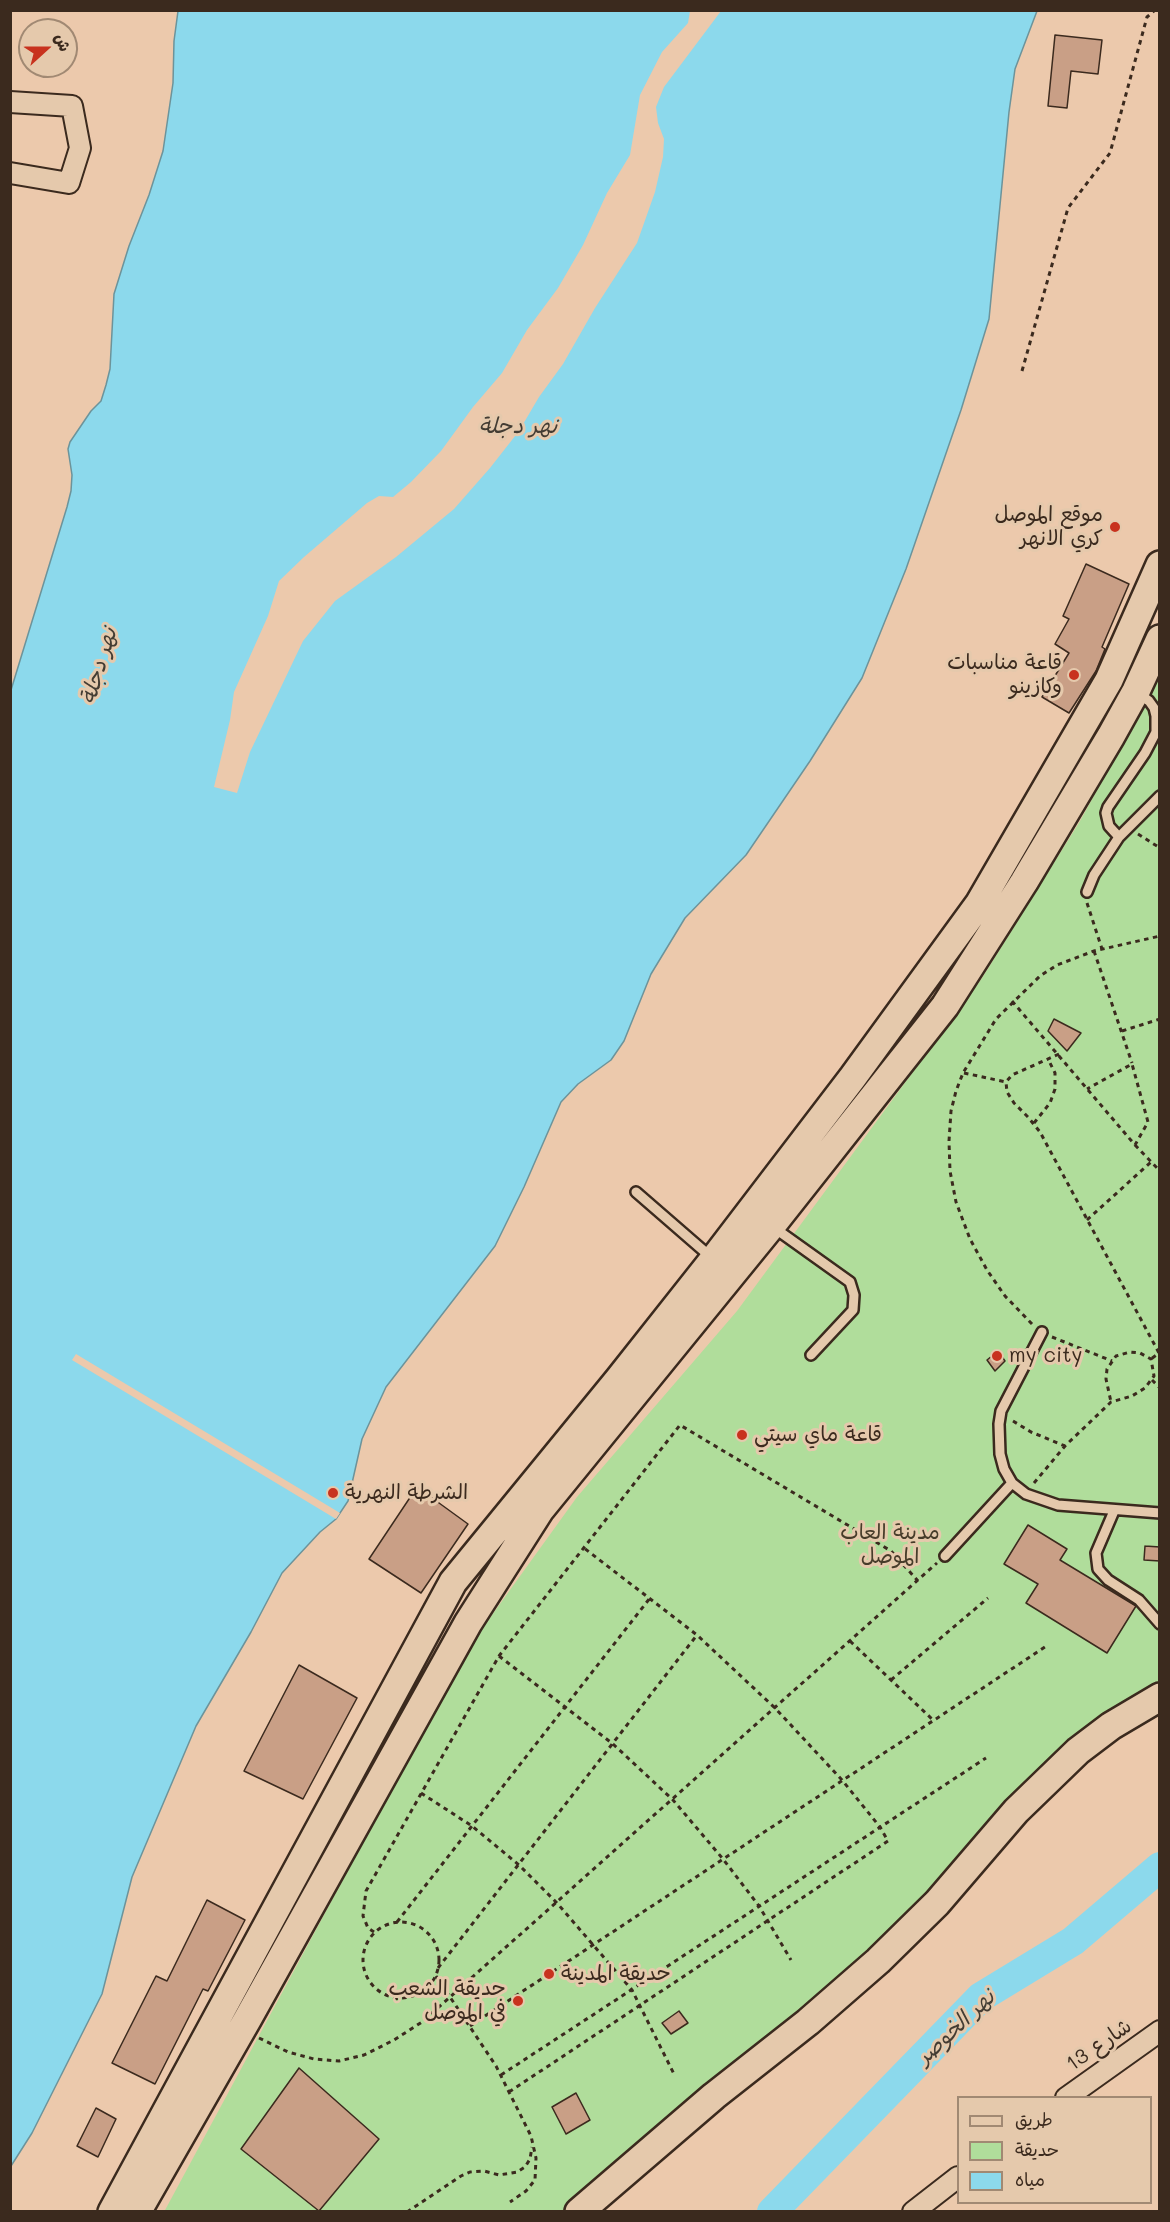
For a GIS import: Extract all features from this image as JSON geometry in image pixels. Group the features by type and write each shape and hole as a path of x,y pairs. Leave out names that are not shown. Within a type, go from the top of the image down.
{"main road":[{"path":"111,2211 453,1582 714,1259 853,1077 980,904 1108,680 1160,565"},
{"path":"137,2211 244,2025 468,1623 540,1510 945,1006 1024,882 1136,691 1160,639"},
{"path":"853,1077 876,1093"},
{"path":"579,2211 714,2096 808,2022 878,1961 937,1903 1016,1810 1078,1751 1111,1725 1160,1697"},
{"path":"223,2008 244,2025"}],"street":[{"path":"10,102 72,106 80,148 69,183 10,173"},
{"name":"شارع 13","path":"1067,2096 1160,2031"},
{"path":"913,2211 957,2178"}],"lane":[{"path":"1119,837 1109,826 1106,813 1108,807 1145,753 1156,732 1154,708 1136,691"},
{"path":"1087,892 1094,875 1119,837 1160,796"},
{"path":"636,1192 714,1259"},
{"path":"771,1225 850,1282 854,1295 853,1310 811,1355"},
{"path":"1042,1332 1001,1411 1000,1454 1004,1469 1012,1483 1026,1494 1058,1505 1160,1513"},
{"path":"945,1556 1012,1483"},
{"path":"1114,1511 1096,1553 1098,1569 1108,1580 1139,1600 1160,1624"}],"path":[{"path":"1022,371 1068,208 1110,153 1147,17 1155,10"},
{"path":"1128,828 1160,848"},
{"path":"1087,892 1088,907 1102,949"},
{"path":"1112,1361 1042,1332 1005,1296 987,1270 970,1239 956,1202 950,1171 951,1112 963,1072 996,1019 1040,976 1057,965 1094,951 1160,936"},
{"path":"1094,951 1122,1031 1148,1122 1135,1145"},
{"path":"1012,1001 1160,1172"},
{"path":"1122,1031 1160,1019"},
{"path":"1006,1082 1012,1075 1059,1054"},
{"path":"1034,1124 1050,1103 1055,1089 1055,1073 1048,1059"},
{"path":"1087,1089 1132,1064"},
{"path":"963,1072 1006,1082"},
{"path":"1006,1082 1010,1097 1034,1124 1160,1353 1151,1359"},
{"path":"1087,1220 1151,1162"},
{"path":"1026,1494 1065,1446 1111,1402 1139,1392 1152,1380 1151,1359 1140,1353 1130,1352 1123,1353 1112,1361 1107,1369 1106,1379 1111,1402"},
{"path":"1152,1380 1160,1388"},
{"path":"1001,1411 1031,1432 1065,1446"},
{"path":"374,1932 368,1928 363,1916 366,1891 499,1656 680,1425 891,1551 918,1581"},
{"path":"509,2092 888,1841 880,1827 842,1780 775,1708 698,1635 584,1548"},
{"path":"244,2025 288,2052 314,2059 339,2061 364,2055 422,2022 945,1556"},
{"path":"397,1922 650,1598"},
{"path":"891,1680 988,1598"},
{"path":"438,1968 698,1635"},
{"path":"850,1641 933,1720"},
{"path":"470,2026 1048,1645"},
{"path":"499,1656 613,1744 672,1800 723,1859 759,1906 792,1960"},
{"path":"501,2075 986,1758"},
{"path":"421,1793 472,1826 519,1864 594,1944 632,1990 674,2074"},
{"path":"397,1922 409,1923 421,1928 431,1936 440,1959 436,1976 423,1992 412,1998 393,1998 376,1990 368,1980 363,1968 366,1943 374,1932 384,1925 397,1922"},
{"path":"436,1976 501,2075 531,2136 536,2158 535,2180 526,2191 510,2202"},
{"path":"407,2211 460,2176 470,2172 484,2171 499,2175 517,2172 525,2167 530,2159 531,2136"}],"green space":[{"name":"مدينة العاب الموصل","path":"1159,677 1159,1686 1015,1794 875,1953 570,2211 164,2212 466,1651 577,1497 737,1311 982,978 1080,821"}],"water":[{"name":"نهر دجلة","path":"178,11 1037,11 1015,69 989,319 961,410 906,569 862,678 810,761 746,855 685,918 651,974 624,1041 611,1060 578,1084 561,1102 495,1246 386,1387 362,1439 348,1501 336,1519 320,1532 282,1573 251,1632 196,1726 132,1877 102,1994 32,2133 11,2166 11,690 71,491 72,475 68,449 70,442 91,411 101,401 110,369 114,294 163,151 173,83 174,41"}],"pier":[{"path":"690,11 721,11 664,87 656,107 658,123 664,139 663,157 655,192 637,243 595,308 563,364 539,397 519,431 454,509 396,557 335,601 303,641 250,752 237,793 214,787 230,720 234,692 268,616 279,581 367,503 379,496 393,497 411,482 441,451 473,407 502,373 527,330 558,288 583,245 607,193 630,155 640,95 662,52 688,23"},
{"path":"76,1354 340,1513 336,1519 72,1360"}],"building":[{"path":"1055,35 1102,40 1098,74 1071,71 1067,108 1048,106"},
{"path":"1086,564 1129,584 1102,647 1105,649 1096,671 1069,713 1042,697 1069,653 1055,644 1069,619 1063,616"},
{"path":"1054,1019 1081,1033 1067,1051 1048,1031"},
{"path":"998,1351 1005,1361 995,1371 987,1360"},
{"path":"417,1487 468,1524 421,1593 369,1559"},
{"path":"1028,1525 1067,1549 1060,1560 1136,1606 1107,1653 1026,1603 1038,1584 1004,1564"},
{"path":"1145,1546 1160,1547 1160,1561 1144,1560"},
{"path":"299,1665 357,1698 303,1799 244,1771"},
{"path":"207,1900 245,1920 208,1991 203,1989 155,2084 112,2063 156,1976 167,1981"},
{"path":"679,2011 688,2023 671,2034 662,2023"},
{"path":"299,2068 379,2139 319,2211 241,2149"},
{"path":"576,2093 590,2120 566,2134 552,2107"},
{"path":"96,2108 116,2119 98,2157 77,2146"}],"waterway":[{"name":"نهر الخوصر","path":"772,2212 981,1997 1073,1941 1160,1867"}],"place":[{"name":"موقع الموصل كري الانهر","path":"1115,527"},
{"name":"قاعة مناسبات وكازينو","path":"1074,675"},
{"name":"my city","path":"997,1356"},
{"name":"قاعة ماي سيتي","path":"742,1435"},
{"name":"الشرطة النهرية","path":"333,1493"},
{"name":"حديقة المدينة","path":"549,1974"},
{"name":"حديقة الشعب في الموصل","path":"518,2001"}]}
